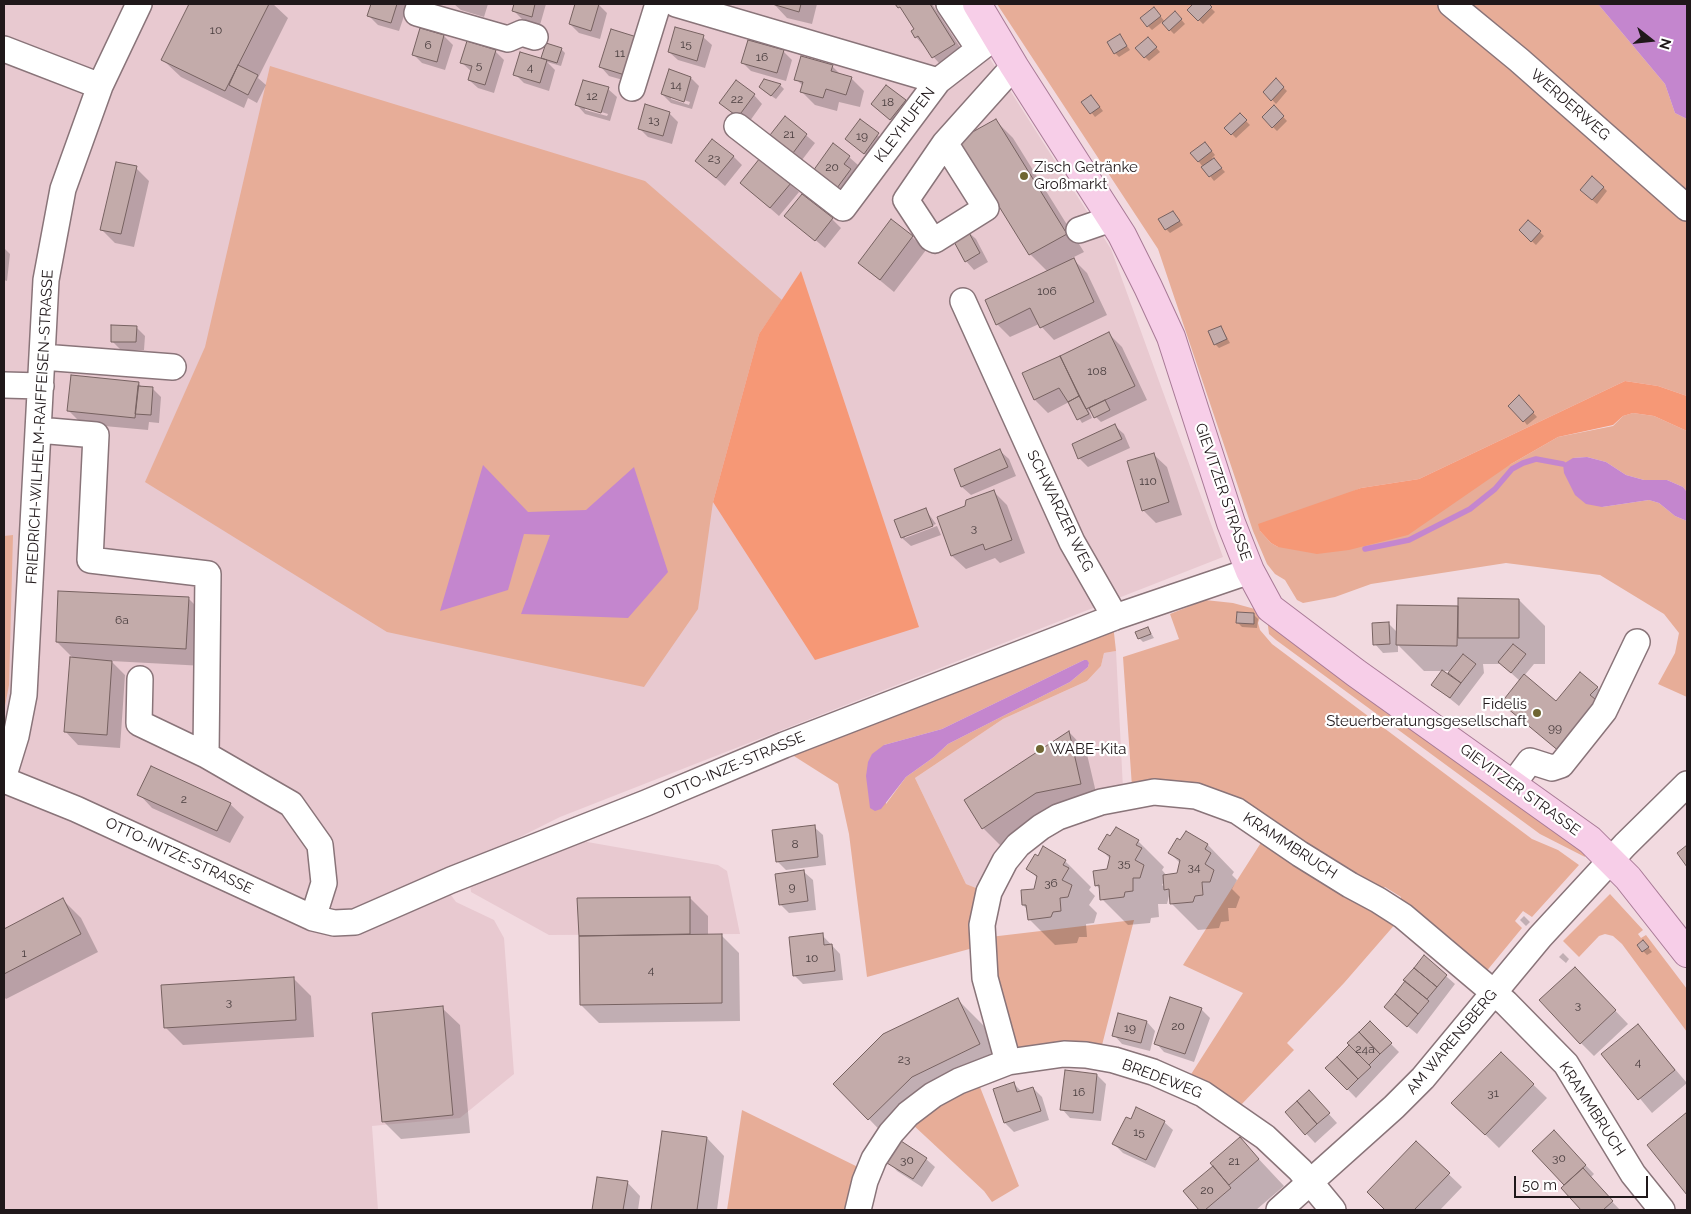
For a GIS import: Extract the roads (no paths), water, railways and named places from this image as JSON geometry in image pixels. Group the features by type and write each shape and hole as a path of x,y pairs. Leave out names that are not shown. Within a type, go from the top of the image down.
{"main road":[{"name":"GIEVITZER STRASSE","path":"977,4 988,43 1014,66 1122,235 1171,337 1231,523 1250,571 1270,608 1356,673 1568,823 1611,860 1687,953"}],"street":[{"name":"FRIEDRICH-WILHELM-RAIFFEISEN-STRASSE","path":"4,774 16,736 24,695 46,280 63,189 100,86 139,4"},
{"path":"420,4 417,13 508,39 522,33 535,37"},
{"path":"632,88 658,4"},
{"name":"KLEYHUFEN","path":"676,4 728,11 938,81 843,208 737,126"},
{"path":"938,81 988,43 949,4"},
{"name":"WERDERWEG","path":"1451,4 1527,67 1687,208"},
{"path":"4,49 100,86"},
{"path":"945,143 997,98 1014,66"},
{"path":"1079,230 1111,219"},
{"name":"SCHWARZER WEG","path":"963,301 1072,542 1115,617"},
{"path":"42,357 173,367"},
{"path":"4,385 40,386"},
{"path":"38,430 96,435 90,560 208,574 206,756"},
{"path":"1115,617 1250,571"},
{"name":"OTTO-INZE-STRASSE","path":"356,922 451,880 646,803 784,745 1115,617"},
{"path":"1513,784 1530,761 1552,768 1561,765 1604,711 1637,642"},
{"path":"140,679 139,723 206,756 291,804 320,845 324,883 313,918"},
{"name":"OTTO-INTZE-STRASSE","path":"4,780 76,809 313,918 334,923 356,922"},
{"name":"AM WARENSBERG","path":"1280,1210 1394,1108 1417,1084 1448,1050 1540,937 1611,860 1687,784"},
{"name":"KRAMMBRUCH","path":"1008,1062 985,978 982,950 984,908 995,877 1018,845 1041,827 1067,814 1129,795 1164,792 1196,796 1237,811 1300,854 1403,916 1494,992 1566,1064 1633,1174 1662,1210"},
{"name":"BREDEWEG","path":"858,1210 865,1181 874,1159 891,1133 908,1114 933,1094 959,1080 1008,1062 1055,1055 1086,1055 1114,1060 1153,1072 1203,1094 1237,1115 1265,1136 1311,1182 1333,1210"}],"waterway":[{"path":"1365,549 1409,540 1470,509 1495,489 1512,469 1523,463 1536,459 1563,464"}],"place":[{"name":"Zisch Getränke Großmarkt","path":"1024,176"},
{"name":"Fidelis Steuerberatungsgesellschaft","path":"1537,713"},
{"name":"WABE-Kita","path":"1040,749"}]}
